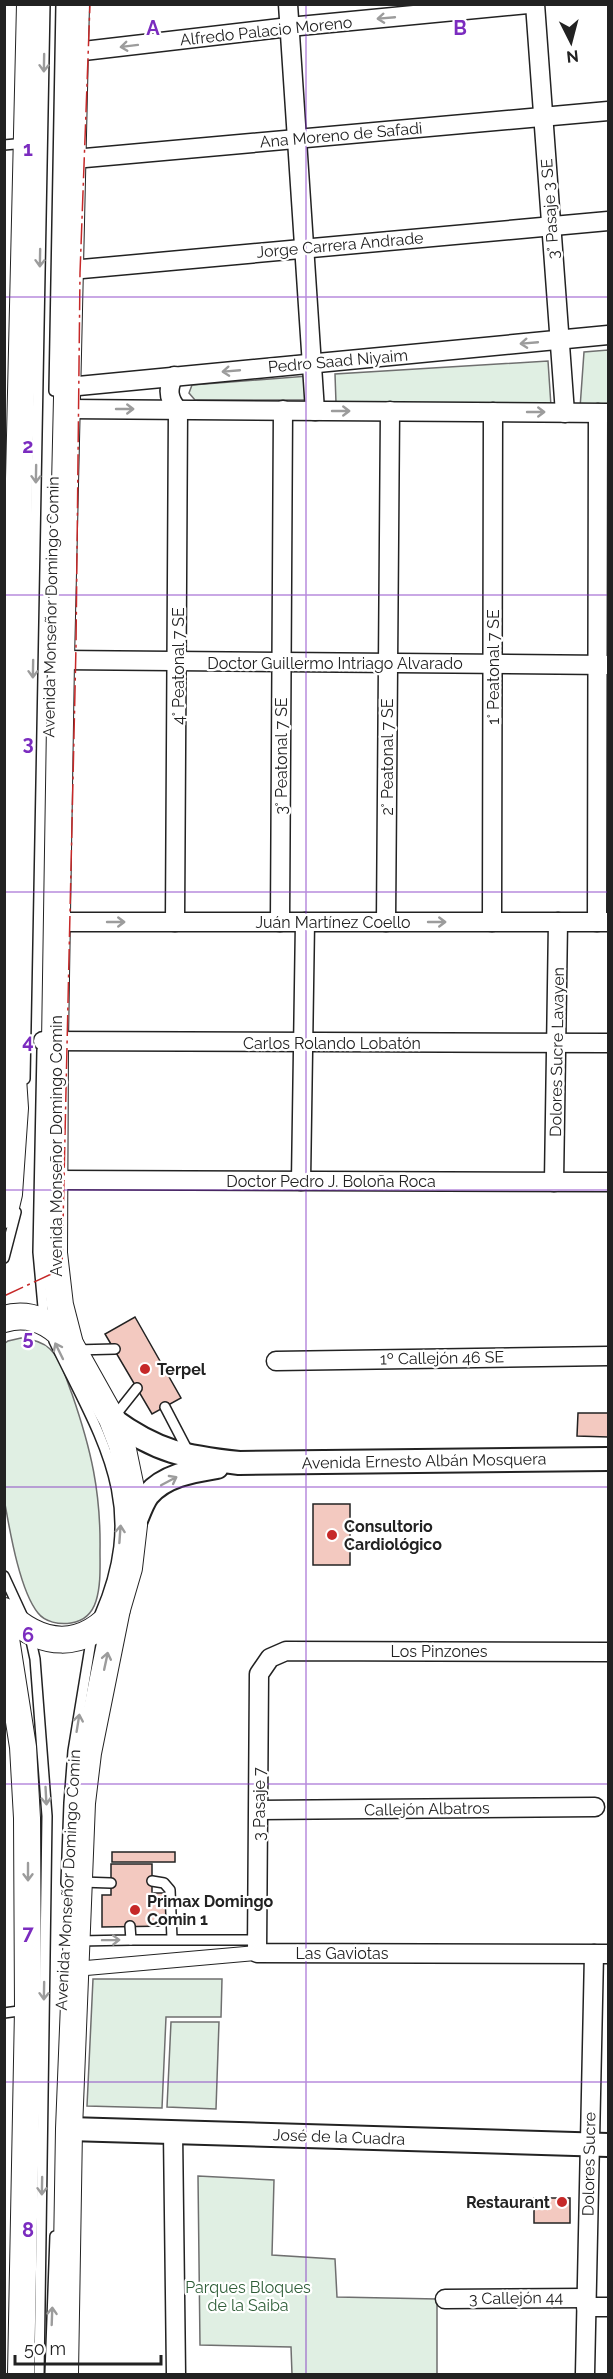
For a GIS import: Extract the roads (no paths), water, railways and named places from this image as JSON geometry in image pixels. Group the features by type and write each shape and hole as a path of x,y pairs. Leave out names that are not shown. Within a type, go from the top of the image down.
{"main road":[{"name":"Avenida Monseñor Domingo Comin","path":"9,1201 19,1106 12,1063 11,846 11,697 16,480 16,144 30,4"},
{"name":"Avenida Monseñor Domingo Comin","path":"65,2374 69,2129 77,1941 73,1890 88,1754 117,1610 129,1568 134,1525 129,1471 112,1419 72,1347 56,1283 47,1037 58,922 63,398 71,270 76,4"},
{"path":"4,1319 28,1317 45,1322 59,1331 72,1347"},
{"path":"4,1611 30,1632 45,1638 61,1639 93,1632 117,1610"},
{"name":"Avenida Monseñor Domingo Comin","path":"4,1626 7,1666 23,1747 27,1818 16,2011 13,2348 21,2374"}],"street":[{"path":"288,4 315,411"},
{"name":"Alfredo Palacio Moreno","path":"75,52 289,27 528,4"},
{"name":"3° Pasaje 3 SE","path":"535,4 565,413"},
{"name":"Ana Moreno de Safadi","path":"74,159 609,111"},
{"name":"Jorge Carrera Andrade","path":"71,270 609,220"},
{"name":"Pedro Saad Niyaim","path":"63,398 174,376 609,335"},
{"name":"4° Peatonal 7 SE","path":"174,376 170,383 170,397 178,410 175,922"},
{"path":"63,398 178,410 603,413 603,922"},
{"name":"3° Peatonal 7 SE","path":"280,922 283,410"},
{"name":"2° Peatonal 7 SE","path":"386,922 390,411"},
{"name":"1° Peatonal 7 SE","path":"492,922 494,412"},
{"name":"Doctor Guillermo Intriago Alvarado","path":"61,660 603,665"},
{"name":"Dolores Sucre Lavayen","path":"554,1182 558,921"},
{"name":"Juán Martínez Coello","path":"58,922 603,922"},
{"path":"301,1181 305,922"},
{"name":"Carlos Rolando Lobatón","path":"47,1037 303,1042 609,1043"},
{"name":"Doctor Pedro J. Boloña Roca","path":"54,1180 609,1182"},
{"name":"1º Callejón 46 SE","path":"276,1361 609,1356"},
{"name":"Avenida Ernesto Albán Mosquera","path":"112,1419 136,1437 163,1450 191,1458 239,1463 609,1459"},
{"name":"Avenida Ernesto Albán Mosquera","path":"134,1525 147,1496 170,1479 189,1472 239,1463"},
{"name":"Los Pinzones","path":"270,1658 286,1651 609,1652"},
{"name":"3 Pasaje 7","path":"257,1946 259,1674 270,1658"},
{"name":"Callejón Albatros","path":"259,1810 595,1807"},
{"name":"Las Gaviotas","path":"75,1969 257,1946 601,1954"},
{"name":"Dolores Sucre","path":"585,2374 586,2302 599,2145 601,1954"},
{"name":"José de la Cuadra","path":"69,2129 599,2145"},
{"path":"173,2132 176,2374"},
{"name":"3 Callejón 44","path":"445,2299 586,2302 609,2307"}],"lane":[{"name":"Avenida Monseñor Domingo Comin","path":"19,1106 45,4"},
{"name":"Avenida Monseñor Domingo Comin","path":"61,4 63,398"},
{"name":"Avenida Monseñor Domingo Comin","path":"47,1037 38,1252 45,1322 98,1428 110,1458 120,1501 121,1534 114,1575 93,1632 73,1751 69,1803 73,1890"},
{"name":"Avenida Monseñor Domingo Comin","path":"4,1258 9,1201"},
{"path":"72,1347 115,1349"},
{"path":"112,1419 137,1388"},
{"path":"165,1407 191,1458"},
{"name":"Avenida Monseñor Domingo Comin","path":"4,1576 30,1632 35,1659 47,1816 39,2374"},
{"path":"152,1881 164,1883 170,1890 172,1939"},
{"path":"73,1890 111,1883"},
{"path":"130,1926 131,1940"},
{"path":"77,1941 172,1939 257,1946"},
{"path":"50,2374 55,2232"}],"place":[{"name":"Terpel","path":"145,1369"},
{"name":"Consultorio Cardiológico","path":"332,1535"},
{"name":"Primax Domingo Comin 1","path":"135,1910"},
{"name":"Restaurant","path":"562,2202"}],"park label":[{"name":"Parques Bloques de la Saiba","path":"248,2296"}]}
